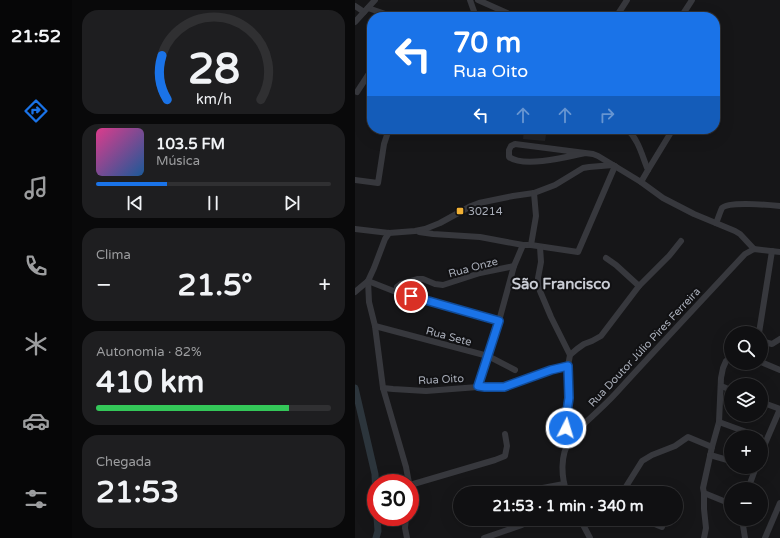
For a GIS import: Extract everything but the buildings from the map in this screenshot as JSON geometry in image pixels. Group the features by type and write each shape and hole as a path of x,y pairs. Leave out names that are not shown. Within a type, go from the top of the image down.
{"street":[{"path":"355,22 375,0"},
{"path":"470,0 474,12"},
{"path":"478,0 505,12"},
{"path":"619,12 627,0"},
{"path":"684,12 692,0"},
{"path":"355,6 374,12"},
{"path":"357,92 367,77"},
{"path":"355,180 378,183 384,144 387,134"},
{"path":"631,134 638,143 648,170"},
{"path":"641,182 670,134"},
{"path":"585,154 551,160 523,162 509,157 511,146 515,144 593,154 614,165 663,198 694,214 735,231 740,234 753,249 780,252"},
{"path":"355,229 389,233 425,229 479,203 534,193 555,186 583,168 614,165"},
{"path":"415,231 433,234 480,237 523,245 578,252 614,165"},
{"path":"531,245 536,216 534,193"},
{"path":"716,223 723,208 729,204 780,206"},
{"path":"355,292 368,281 385,239 389,233"},
{"path":"570,440 565,425 569,398 568,366 570,355 577,348 592,342 601,336 639,286 669,256 681,241"},
{"path":"478,386 515,266 523,245"},
{"path":"540,247 541,262 538,278 540,291 570,355"},
{"name":"Rua Doutor Júlio Pires Ferreira","path":"564,484 563,460 565,449 570,440 745,254 753,249"},
{"path":"760,326 772,251"},
{"path":"606,258 639,286"},
{"name":"Rua Onze","path":"396,292 397,287 401,284 418,278 443,286 480,273 515,266"},
{"path":"368,281 396,292 499,321"},
{"path":"368,281 369,302 375,326 383,388 408,474"},
{"name":"Rua Sete","path":"375,326 488,356 515,370"},
{"path":"768,343 772,344 780,339"},
{"path":"768,365 780,370"},
{"name":"Rua Oito","path":"383,388 426,391 478,386 504,387 551,370 568,366"},
{"path":"704,538 706,528 703,488 719,422 724,366"},
{"path":"767,430 780,409 768,405"},
{"path":"719,422 740,430"},
{"path":"419,481 505,456 507,446 505,434"},
{"path":"626,486 642,461 675,446 688,437 712,447"},
{"path":"710,455 724,460"},
{"path":"553,486 564,484"},
{"path":"704,493 724,501"},
{"path":"765,538 780,503"},
{"path":"405,526 407,538"},
{"path":"484,538 517,526"},
{"path":"584,526 590,538"},
{"path":"743,526 745,538"}],"shaded area":[{"path":"524,134 546,134 545,141 523,139"}],"waterway":[{"path":"355,388 375,474"},
{"path":"376,538 378,526"}],"place":[{"name":"30214","path":"460,211"}],"district":[{"name":"São Francisco","path":"561,284"}],"route":[{"path":"411,296 499,321 478,386 504,387 551,370 568,366 570,390 565,425 566,428"}]}
